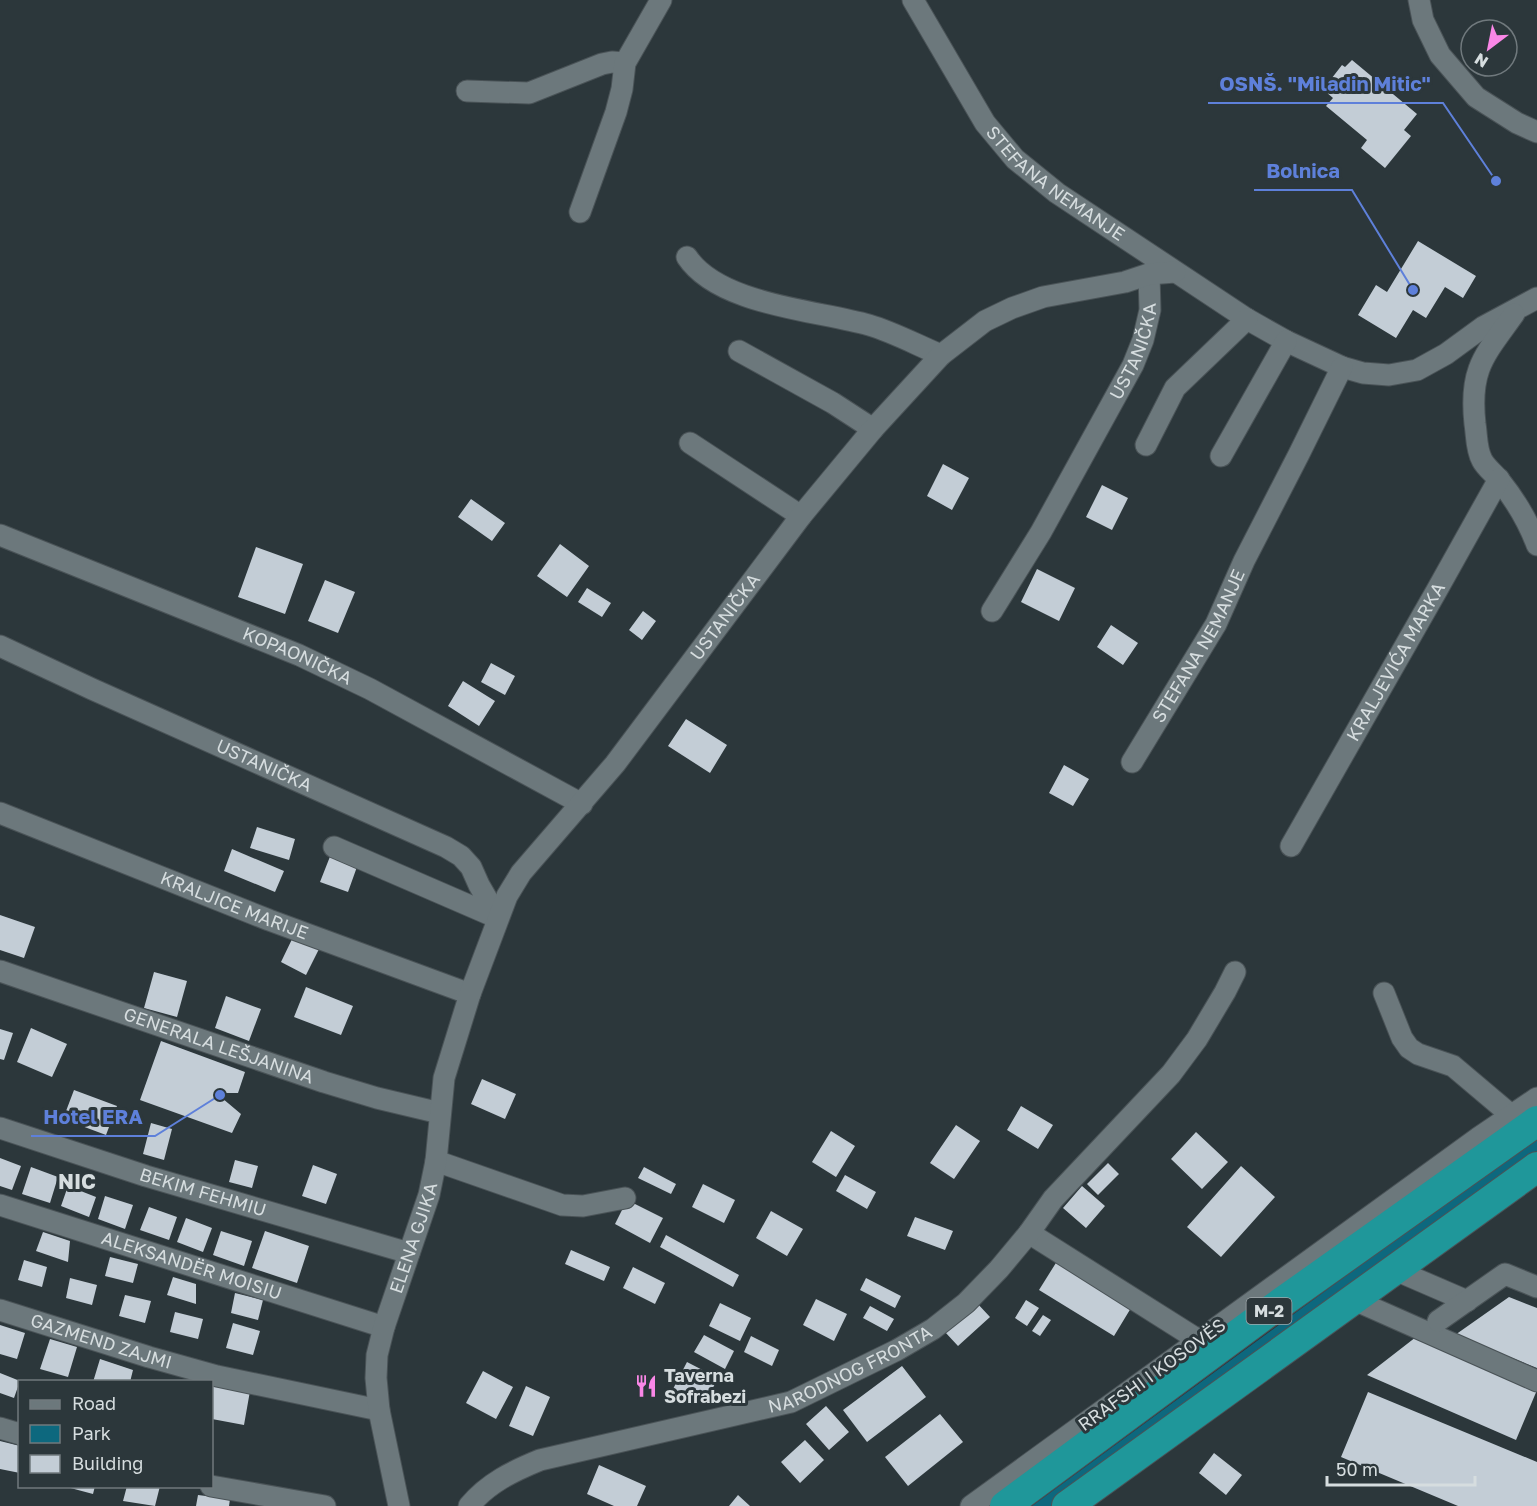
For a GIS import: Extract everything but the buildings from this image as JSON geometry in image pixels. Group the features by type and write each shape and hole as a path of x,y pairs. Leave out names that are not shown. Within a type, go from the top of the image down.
{"highway":[{"name":"RRAFSHI I KOSOVËS","path":"1005,1506 1264,1315 1524,1118"},
{"name":"M-2","path":"1082,1502 1352,1299 1537,1167"}],"street":[{"path":"580,212 616,112 625,63 661,0"},
{"name":"STEFANA NEMANJE","path":"913,0 985,123 1015,159 1057,193 1247,319 1342,367 1363,373 1389,375 1417,370 1446,354 1483,327 1537,298"},
{"path":"1419,0 1423,20 1440,55 1476,96 1517,123 1537,132"},
{"path":"467,91 529,93 602,64 625,63"},
{"path":"687,257 694,267 709,279 731,291 870,325 941,355"},
{"name":"USTANIČKA","path":"436,1161 444,1078 470,994 507,896 521,873 615,764 801,516 873,429 941,355 985,321 1043,297 1125,282 1149,274 1175,272"},
{"name":"USTANIČKA","path":"992,611 1041,532 1133,365 1143,340 1150,310 1149,274"},
{"path":"1517,310 1484,355 1474,380 1474,411 1478,450 1483,462 1498,479 1528,522 1537,545"},
{"path":"1146,445 1175,388 1247,319"},
{"path":"1221,456 1286,340"},
{"path":"739,351 833,403 873,429"},
{"name":"STEFANA NEMANJE","path":"1132,762 1216,624 1244,561 1342,367"},
{"path":"690,443 801,516"},
{"name":"KRALJEVIĆA MARKA","path":"1291,846 1498,479"},
{"name":"KOPAONIČKA","path":"0,535 299,655 398,704 582,804"},
{"name":"USTANIČKA","path":"0,646 102,694 446,847 461,856 471,867 496,922"},
{"name":"KRALJICE MARIJE","path":"0,813 259,916 470,994"},
{"path":"334,847 496,922"},
{"path":"382,879 496,922"},
{"name":"GENERALA LEŠJANINA","path":"0,971 324,1082 440,1113"},
{"name":"NARODNOG FRONTA","path":"469,1506 488,1487 512,1471 540,1460 792,1402 897,1350 933,1329 966,1303 999,1269 1053,1199 1171,1074 1197,1039 1235,972"},
{"path":"1384,993 1402,1038 1409,1048 1418,1054 1453,1066 1524,1118"},
{"name":"RRAFSHI I KOSOVËS","path":"972,1506 1200,1341 1524,1118 1537,1098"},
{"name":"BEKIM FEHMIU","path":"0,1128 146,1176 409,1253"},
{"name":"ELENA GJIKA","path":"399,1506 379,1410 376,1378 377,1355 384,1327 420,1223 436,1161 561,1205 583,1206 625,1198"},
{"name":"ALEKSANDËR MOISIU","path":"0,1205 384,1327"},
{"path":"1029,1233 1200,1341"},
{"path":"1393,1269 1467,1301"},
{"path":"1438,1321 1505,1274 1537,1287"},
{"path":"1352,1299 1537,1381"},
{"name":"GAZMEND ZAJMI","path":"0,1310 149,1357 218,1376 379,1410"},
{"path":"0,1428 18,1433"},
{"path":"213,1486 325,1506"}],"green space":[{"path":"1537,1139 1537,1154 1200,1396 1052,1506 1032,1506 1347,1275"}],"place":[{"name":"OSNŠ. \"Miladin Mitic\"","path":"1496,181"},
{"name":"Bolnica","path":"1413,290"},
{"name":"Hotel ERA","path":"220,1095"},
{"name":"Taverna Sofrabezi","path":"646,1386"}],"district":[{"name":"NIC","path":"77,1182"}]}
